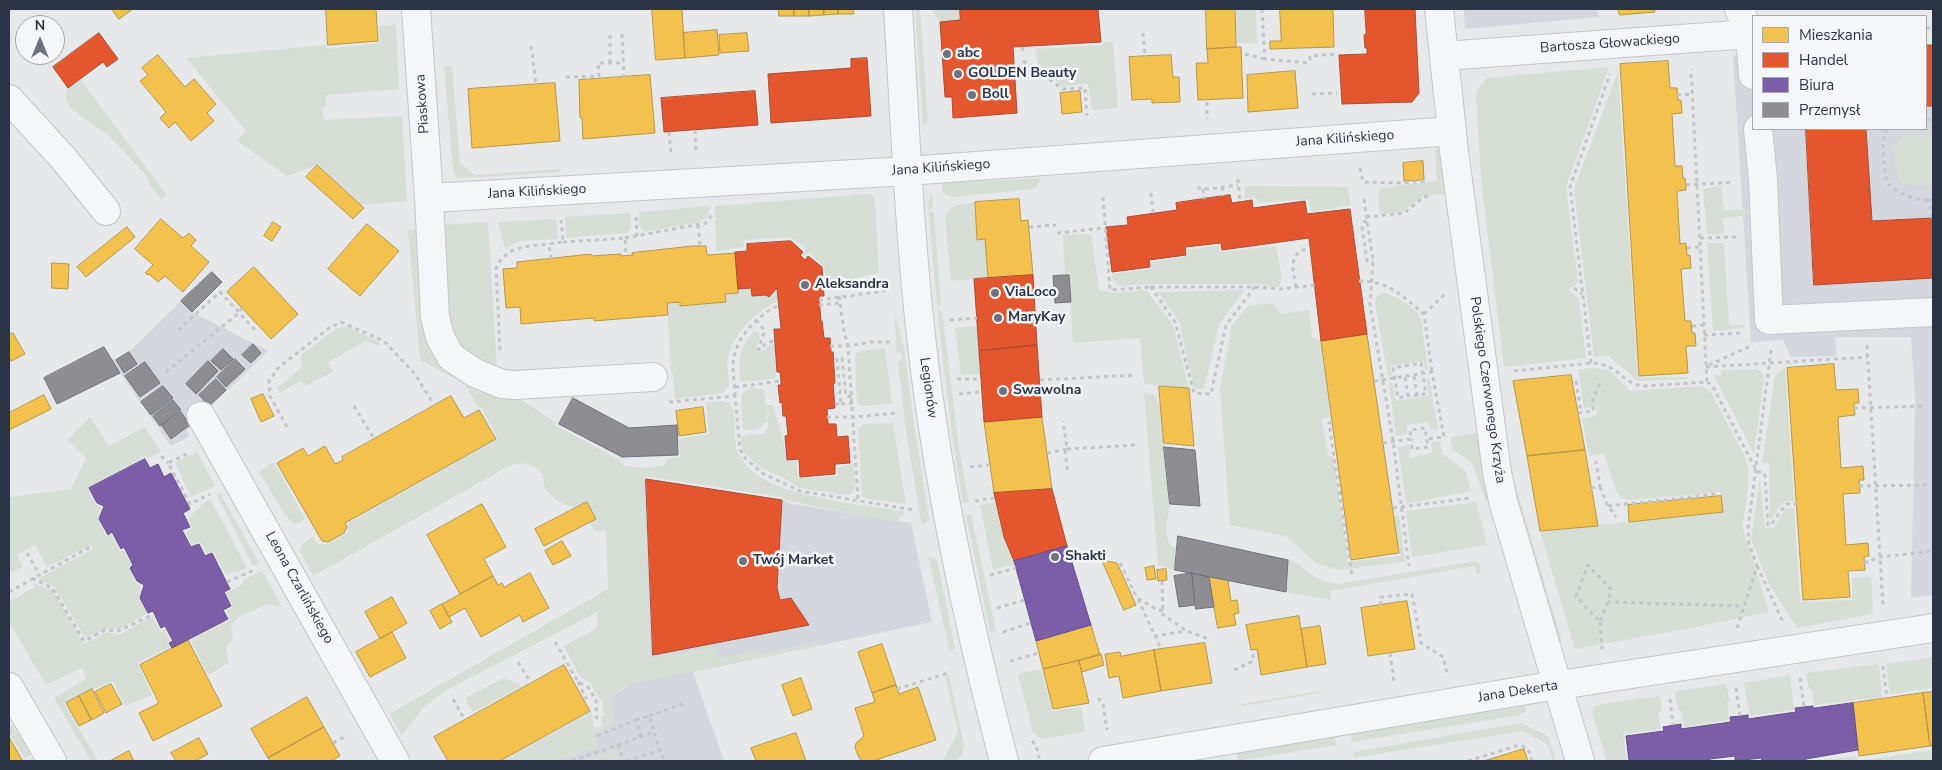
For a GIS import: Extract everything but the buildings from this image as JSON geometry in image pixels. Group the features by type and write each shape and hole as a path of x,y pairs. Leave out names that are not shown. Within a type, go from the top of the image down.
{"street":[{"name":"Piaskowa","path":"416,9 430,198 435,317 440,337 451,357 475,373 502,384"},
{"name":"Legionów","path":"898,9 919,321 939,464 951,535 965,599 1004,761"},
{"name":"Polskiego Czerwonego Krzyża","path":"1439,9 1452,132 1497,472 1503,500 1580,761"},
{"path":"1739,9 1750,34 1752,61"},
{"name":"Bartosza Głowackiego","path":"1444,56 1750,34"},
{"path":"9,99 64,159 106,211"},
{"path":"1758,130 1763,179 1769,320 1933,312"},
{"name":"Jana Kilińskiego","path":"430,198 908,171 1452,132"},
{"path":"502,384 515,385 653,377"},
{"name":"Leona Czarlińskiego","path":"201,416 395,761"},
{"name":"Jana Dekerta","path":"1103,761 1557,686 1933,628"},
{"path":"9,687 52,761"}],"path":[{"path":"1262,9 1265,59"},
{"path":"1143,33 1145,56"},
{"path":"622,34 624,77"},
{"path":"610,35 610,63"},
{"path":"1690,38 1707,382"},
{"path":"531,46 536,84"},
{"path":"1022,47 1023,53"},
{"path":"1245,54 1265,59 1310,62 1310,56 1337,54"},
{"path":"1023,61 1063,89 1084,88 1087,116"},
{"path":"566,77 599,76 598,63 624,63"},
{"path":"1591,363 1570,187 1612,69"},
{"path":"1312,94 1337,93"},
{"path":"1678,95 1692,94"},
{"path":"695,130 696,156"},
{"path":"1886,130 1883,141 1886,183 1894,190 1909,197 1931,199 1932,218"},
{"path":"669,132 672,158"},
{"path":"1354,138 1362,182 1402,183 1435,180"},
{"path":"1238,179 1240,202"},
{"path":"1686,185 1763,179"},
{"path":"1197,188 1238,185"},
{"path":"1222,187 1223,196"},
{"path":"1203,189 1204,199"},
{"path":"1151,193 1154,213"},
{"path":"1367,219 1404,213 1424,197 1433,196"},
{"path":"1103,197 1110,290 1151,287 1255,287 1280,289 1315,285"},
{"path":"1364,199 1373,261 1370,304 1384,379 1409,566"},
{"path":"635,209 637,236"},
{"path":"502,384 496,269 498,262 507,254 515,249 527,246 625,238 706,223 712,216 712,210"},
{"path":"560,214 563,242"},
{"path":"698,224 700,246"},
{"path":"1029,227 1056,224"},
{"path":"1057,232 1104,228"},
{"path":"1700,238 1765,237"},
{"path":"625,238 626,256"},
{"path":"549,244 551,259"},
{"path":"1687,248 1700,247"},
{"path":"1296,287 1293,268 1296,253 1310,248"},
{"path":"1359,281 1372,281 1393,288 1424,314 1444,437 1427,439"},
{"path":"1424,314 1444,295 1443,285"},
{"path":"1151,287 1175,322 1194,393 1211,394 1226,325 1255,287"},
{"path":"1574,288 1582,295"},
{"path":"819,300 885,291"},
{"path":"178,330 220,292 256,331"},
{"path":"839,296 848,346 858,500"},
{"path":"819,305 840,303"},
{"path":"779,305 766,311 756,320 738,345 733,363 740,450 745,458 762,473 800,491 914,510"},
{"path":"166,372 239,313 242,308"},
{"path":"1865,314 1883,609"},
{"path":"949,320 977,318"},
{"path":"756,320 764,331 758,350 762,350 766,344 775,340"},
{"path":"287,427 270,396 270,381 278,368 329,328 341,322 384,341 415,374 434,405"},
{"path":"1692,326 1704,324"},
{"path":"1704,335 1743,333"},
{"path":"830,346 890,342"},
{"path":"1706,366 1756,343"},
{"path":"1706,366 1770,364 1868,357"},
{"path":"841,404 837,359 842,358 846,396 852,397"},
{"path":"1421,363 1426,394 1398,398 1395,378 1393,368 1421,363"},
{"path":"1508,372 1591,363 1610,366 1632,384 1642,386 1707,382 1712,385 1757,472"},
{"path":"1770,364 1748,529 1749,543 1757,566 1784,624"},
{"path":"1374,381 1432,372"},
{"path":"1040,380 1136,375"},
{"path":"1414,376 1417,395"},
{"path":"653,377 661,403 735,396"},
{"path":"1405,377 1408,396"},
{"path":"957,379 981,379"},
{"path":"735,387 781,381"},
{"path":"1576,381 1579,412 1593,411 1593,398 1602,381"},
{"path":"958,394 982,392"},
{"path":"835,404 853,403"},
{"path":"354,406 374,439"},
{"path":"1854,408 1926,406"},
{"path":"827,417 854,417 898,413"},
{"path":"1063,421 1068,474"},
{"path":"1332,422 1329,423 1352,576"},
{"path":"1425,428 1428,447 1412,450 1411,439 1410,430 1425,428"},
{"path":"1383,442 1411,439"},
{"path":"1047,453 1137,445"},
{"path":"168,463 192,451"},
{"path":"161,456 168,463 189,504 212,492"},
{"path":"1596,461 1600,487 1608,506 1616,517"},
{"path":"968,467 989,465"},
{"path":"1757,472 1763,472 1765,476 1768,525 1771,525 1786,504 1797,504"},
{"path":"1859,486 1931,485"},
{"path":"1591,488 1600,487"},
{"path":"1608,506 1718,494"},
{"path":"1393,508 1479,497"},
{"path":"974,501 994,498"},
{"path":"9,592 90,547"},
{"path":"1864,563 1880,557 1933,551"},
{"path":"27,553 39,574"},
{"path":"248,562 252,571"},
{"path":"1120,563 1138,598 1160,649"},
{"path":"1600,622 1576,596 1588,565 1611,589 1600,622 1602,650"},
{"path":"1736,632 1757,566"},
{"path":"227,582 258,567"},
{"path":"988,576 1016,568"},
{"path":"32,578 52,588 84,642 105,630 118,631 154,614"},
{"path":"1162,581 1163,615 1187,631 1211,640"},
{"path":"1380,605 1380,597 1412,594 1421,642 1443,657 1447,670"},
{"path":"1138,598 1162,611 1167,611"},
{"path":"995,608 1025,600"},
{"path":"1608,602 1743,606"},
{"path":"1001,633 1031,623"},
{"path":"1154,636 1187,631"},
{"path":"555,642 586,698 583,699"},
{"path":"1234,670 1253,661 1253,650"},
{"path":"1007,662 1039,653"},
{"path":"1390,653 1393,678"},
{"path":"1882,660 1887,698"},
{"path":"518,662 531,683"},
{"path":"1799,670 1804,707"},
{"path":"897,689 950,672"},
{"path":"578,682 588,687 596,700 597,723"},
{"path":"1737,694 1740,716"},
{"path":"1098,698 1102,703 1107,732"},
{"path":"1670,698 1673,726"},
{"path":"453,699 465,720"},
{"path":"598,736 685,703"},
{"path":"649,716 664,761"},
{"path":"636,720 641,737"},
{"path":"572,761 654,732"},
{"path":"618,745 626,761 660,750"},
{"path":"1468,761 1519,745 1525,746 1529,751 1532,761"}],"shaded area":[{"path":"915,9 920,9 928,121 923,126"},
{"path":"931,9 960,9 960,20 940,22"},
{"path":"1235,9 1256,9 1257,43 1236,43"},
{"path":"1464,9 1597,9 1599,17 1465,29"},
{"path":"396,25 399,89 326,95 326,106 322,107 324,120 402,116 407,201 362,205 317,165 287,176 237,141 246,131 186,58 326,45 327,49 379,43 379,26"},
{"path":"1103,42 1113,42 1118,108 1092,110 1088,84 1062,86 1038,64 1035,49 1102,45"},
{"path":"1927,45 1933,45 1933,595 1911,598 1915,400 1911,337 1835,337 1837,356 1791,357 1783,340 1751,342 1733,56 1752,55 1752,130 1927,130"},
{"path":"444,66 452,66 460,163 475,175 562,169 560,172 456,177 453,170"},
{"path":"1609,67 1566,187 1578,282 1569,290 1579,299 1586,358 1504,367 1481,179 1476,94 1487,78"},
{"path":"1618,72 1638,378 1688,377 1688,379 1638,381 1609,356 1594,357 1574,189"},
{"path":"80,79 167,195 161,199 151,187 144,173 109,136 70,108 65,96 68,88"},
{"path":"1933,135 1933,184 1904,184 1897,175 1894,145 1904,136"},
{"path":"1441,148 1445,194 1423,196 1403,211 1380,214 1378,193 1381,188 1437,181 1435,149"},
{"path":"1041,178 1038,185 1033,189 954,197 946,195 942,191 942,183"},
{"path":"1248,186 1347,187 1351,205 1312,212 1308,199 1258,203 1257,198 1245,198 1244,189"},
{"path":"1721,186 1724,210 1748,209 1748,215 1723,218 1724,234 1707,234 1703,189"},
{"path":"932,193 933,208 931,207 931,212 934,213 941,305 938,306 939,311 942,311 959,448 969,502 963,503 951,428 938,316 928,203"},
{"path":"868,194 873,196 875,200 879,273 860,277 846,284 826,285 824,267 809,252 804,256 802,255 806,249 791,237 743,240 744,247 716,251 715,206"},
{"path":"975,202 977,240 985,239 988,278 951,281 945,217 947,212 953,207"},
{"path":"710,206 708,217 700,222 644,232 639,225 639,212"},
{"path":"630,213 631,227 628,233 566,238 565,217"},
{"path":"556,219 558,239 520,241 505,249 498,222"},
{"path":"488,222 497,367 464,351 446,330 440,225"},
{"path":"419,229 427,320 516,397 556,422 555,425 619,460 623,466 646,468 665,465 667,459 680,457 679,439 709,434 706,402 722,401 729,403 734,415 738,452 746,465 757,475 771,483 808,495 906,512 896,522 784,500 782,497 644,476 651,658 715,647 718,658 757,650 759,654 819,641 821,645 627,685 612,697 614,724 593,735 598,747 557,761 503,761 592,711 594,728 602,726 601,716 604,716 602,701 590,683 580,677 564,646 597,628 597,612 445,691 423,708 402,735 389,714 608,589 606,531 595,531 589,523 596,519 587,502 575,508 558,501 545,490 543,474 531,465 524,463 509,466 313,576 300,551 303,544 307,541 313,537 318,544 328,544 348,532 348,523 498,439 481,407 478,407 465,384 420,360 408,230"},
{"path":"1091,234 1099,290 1114,293 1146,290 1173,325 1189,388 1144,384 1140,338 1073,343 1069,275 1065,275 1063,235"},
{"path":"1707,243 1724,243 1729,325 1748,325 1731,330 1713,331"},
{"path":"1219,245 1220,252 1276,246 1282,277 1280,285 1277,287 1256,284 1152,284 1121,286 1113,278 1112,274 1151,269 1151,262 1188,256 1188,250"},
{"path":"751,288 752,296 766,295 769,297 777,288 778,301 753,317 735,339 727,361 729,386 723,393 675,399 673,373 671,372 667,303 680,302 680,306 726,302 725,294 738,293 738,289"},
{"path":"1245,290 1219,324 1204,389 1194,389 1179,321 1158,292"},
{"path":"1382,293 1387,293 1406,303 1418,314 1421,319 1428,369 1425,369 1423,361 1390,366 1392,375 1388,376 1375,304 1376,298"},
{"path":"181,301 192,312 268,351 187,430 189,437 171,446 112,359 116,360 129,352"},
{"path":"1274,304 1281,314 1309,310 1312,337 1321,341 1331,418 1322,419 1328,456 1333,456 1348,562 1400,556 1394,516 1399,515 1405,562 1338,570 1316,563 1286,536 1230,525 1220,389 1232,325 1249,305"},
{"path":"894,312 904,348 929,520 922,526 905,424 898,361 903,360 901,352 897,353"},
{"path":"977,326 981,374 961,375 955,328"},
{"path":"348,327 379,342 379,346 366,341 328,362 333,372 305,386 302,380 280,393 277,388 302,367 301,355 337,328"},
{"path":"757,331 760,336 755,350 764,351 768,346 775,344 777,372 775,379 740,382 740,355 748,338 753,332"},
{"path":"885,348 892,404 861,406 857,401 855,355 860,351"},
{"path":"1592,368 1609,370 1630,391 1701,386 1711,393 1745,457 1748,468 1747,498 1742,526 1769,612 1575,649 1540,531 1723,512 1720,492 1630,500 1625,500 1617,493 1604,454 1589,456 1582,418 1597,416 1596,406 1584,408 1578,370"},
{"path":"1785,368 1794,501 1784,501 1770,521 1769,463 1762,463 1775,377 1779,371"},
{"path":"1756,369 1762,372 1764,378 1754,454 1714,375 1722,375 1721,370"},
{"path":"1429,378 1438,429 1430,430 1428,422 1407,425 1407,434 1396,436 1389,383 1392,382 1396,401 1429,396 1427,379"},
{"path":"750,387 764,390 767,420 766,405 773,405 783,440 786,461 796,461 798,478 838,476 837,468 853,464 855,487 852,494 847,495 800,488 782,477 763,469 744,453 740,436 762,434 766,432 769,422 765,422 762,427 751,430 743,429 741,398 742,394"},
{"path":"1144,392 1154,395 1161,408 1170,504 1166,527 1168,541 1173,547 1177,548 1175,570 1158,565"},
{"path":"90,417 109,446 145,427 161,452 148,458 146,456 87,487 95,504 101,507 98,521 106,536 111,535 120,551 123,550 132,565 128,567 137,584 141,586 139,597 147,614 119,629 109,628 85,637 54,586 38,579 93,549 91,545 47,567 35,545 17,555 23,567 11,572 9,569 9,497 71,489 86,458 68,440"},
{"path":"893,423 906,504 868,499 862,496 858,429 863,424"},
{"path":"1485,431 1500,497 1486,501 1472,463 1452,449 1451,437"},
{"path":"1440,441 1442,454 1465,470 1471,491 1406,504 1398,447 1409,445 1410,458 1432,453 1431,443"},
{"path":"197,452 215,486 191,497 175,463"},
{"path":"274,462 305,519 295,525 285,515 259,472"},
{"path":"1509,464 1561,638 1561,643 1558,645 1509,483"},
{"path":"624,476 782,500 792,504 911,523 932,622 693,672 724,761 537,761 614,724 612,697 629,685"},
{"path":"1760,478 1765,528 1774,528 1786,508 1794,508 1800,602 1852,600 1852,578 1871,577 1873,614 1797,628 1768,582 1751,539"},
{"path":"220,493 259,563 253,566 217,495"},
{"path":"210,499 247,568 226,575 213,551 207,554 200,541 192,545 185,533 193,528 188,519"},
{"path":"996,502 1004,537 1015,564 993,570 980,505"},
{"path":"1476,502 1487,545 1412,557 1406,511"},
{"path":"971,514 996,631 990,632 966,515"},
{"path":"928,556 937,560 955,648 950,652"},
{"path":"1288,558 1317,578 1338,584 1477,561 1480,565 1480,573 1477,575 1475,566 1330,591 1331,600 1286,592"},
{"path":"262,571 282,607 268,604 239,617 231,626 233,640 226,647 229,663 208,675 191,640 230,620 227,611 233,607 226,593 241,586 245,579"},
{"path":"33,583 52,590 84,644 107,632 119,635 153,616 160,631 164,629 170,641 167,642 169,647 137,663 152,695 125,706 113,681 64,703 98,761 91,761 54,698 86,679 82,668 46,685 9,622 9,602 35,587"},
{"path":"1933,657 1933,688 1890,694 1886,664"},
{"path":"1879,664 1882,697 1814,705 1812,689 1809,689 1806,673"},
{"path":"1041,670 1052,711 1081,707 1085,732 1041,739 1033,732 1018,674"},
{"path":"949,674 964,746 962,755 955,761 943,761 958,732 945,676"},
{"path":"1790,675 1794,710 1750,716 1744,683"},
{"path":"504,678 518,683 521,687 473,712 465,698"},
{"path":"1726,684 1730,701 1727,702 1729,720 1684,727 1681,710 1678,710 1675,691"},
{"path":"1319,691 1319,693 1243,706 1242,704"},
{"path":"1660,696 1662,712 1658,712 1661,729 1623,734 1627,761 1607,761 1592,713 1594,707 1601,704"},
{"path":"1525,705 1526,711 1520,715 1352,742 1350,733"},
{"path":"1521,723 1548,736 1556,761 1553,761 1548,745 1523,731 1354,758 1353,752"},
{"path":"9,724 32,752 25,759 9,733"},
{"path":"1334,736 1336,745 1238,761 1236,752"},
{"path":"615,749 619,761 580,761"},
{"path":"1933,750 1933,761 1858,761"},
{"path":"1856,756 1858,761 1816,761"}],"place":[{"name":"abc","path":"947,54"},
{"name":"GOLDEN Beauty","path":"958,74"},
{"name":"Boll","path":"972,95"},
{"name":"Aleksandra","path":"805,285"},
{"name":"ViaLoco","path":"995,293"},
{"name":"MaryKay","path":"998,318"},
{"name":"Swawolna","path":"1003,391"},
{"name":"Shakti","path":"1055,557"},
{"name":"Twój Market","path":"743,561"}]}
